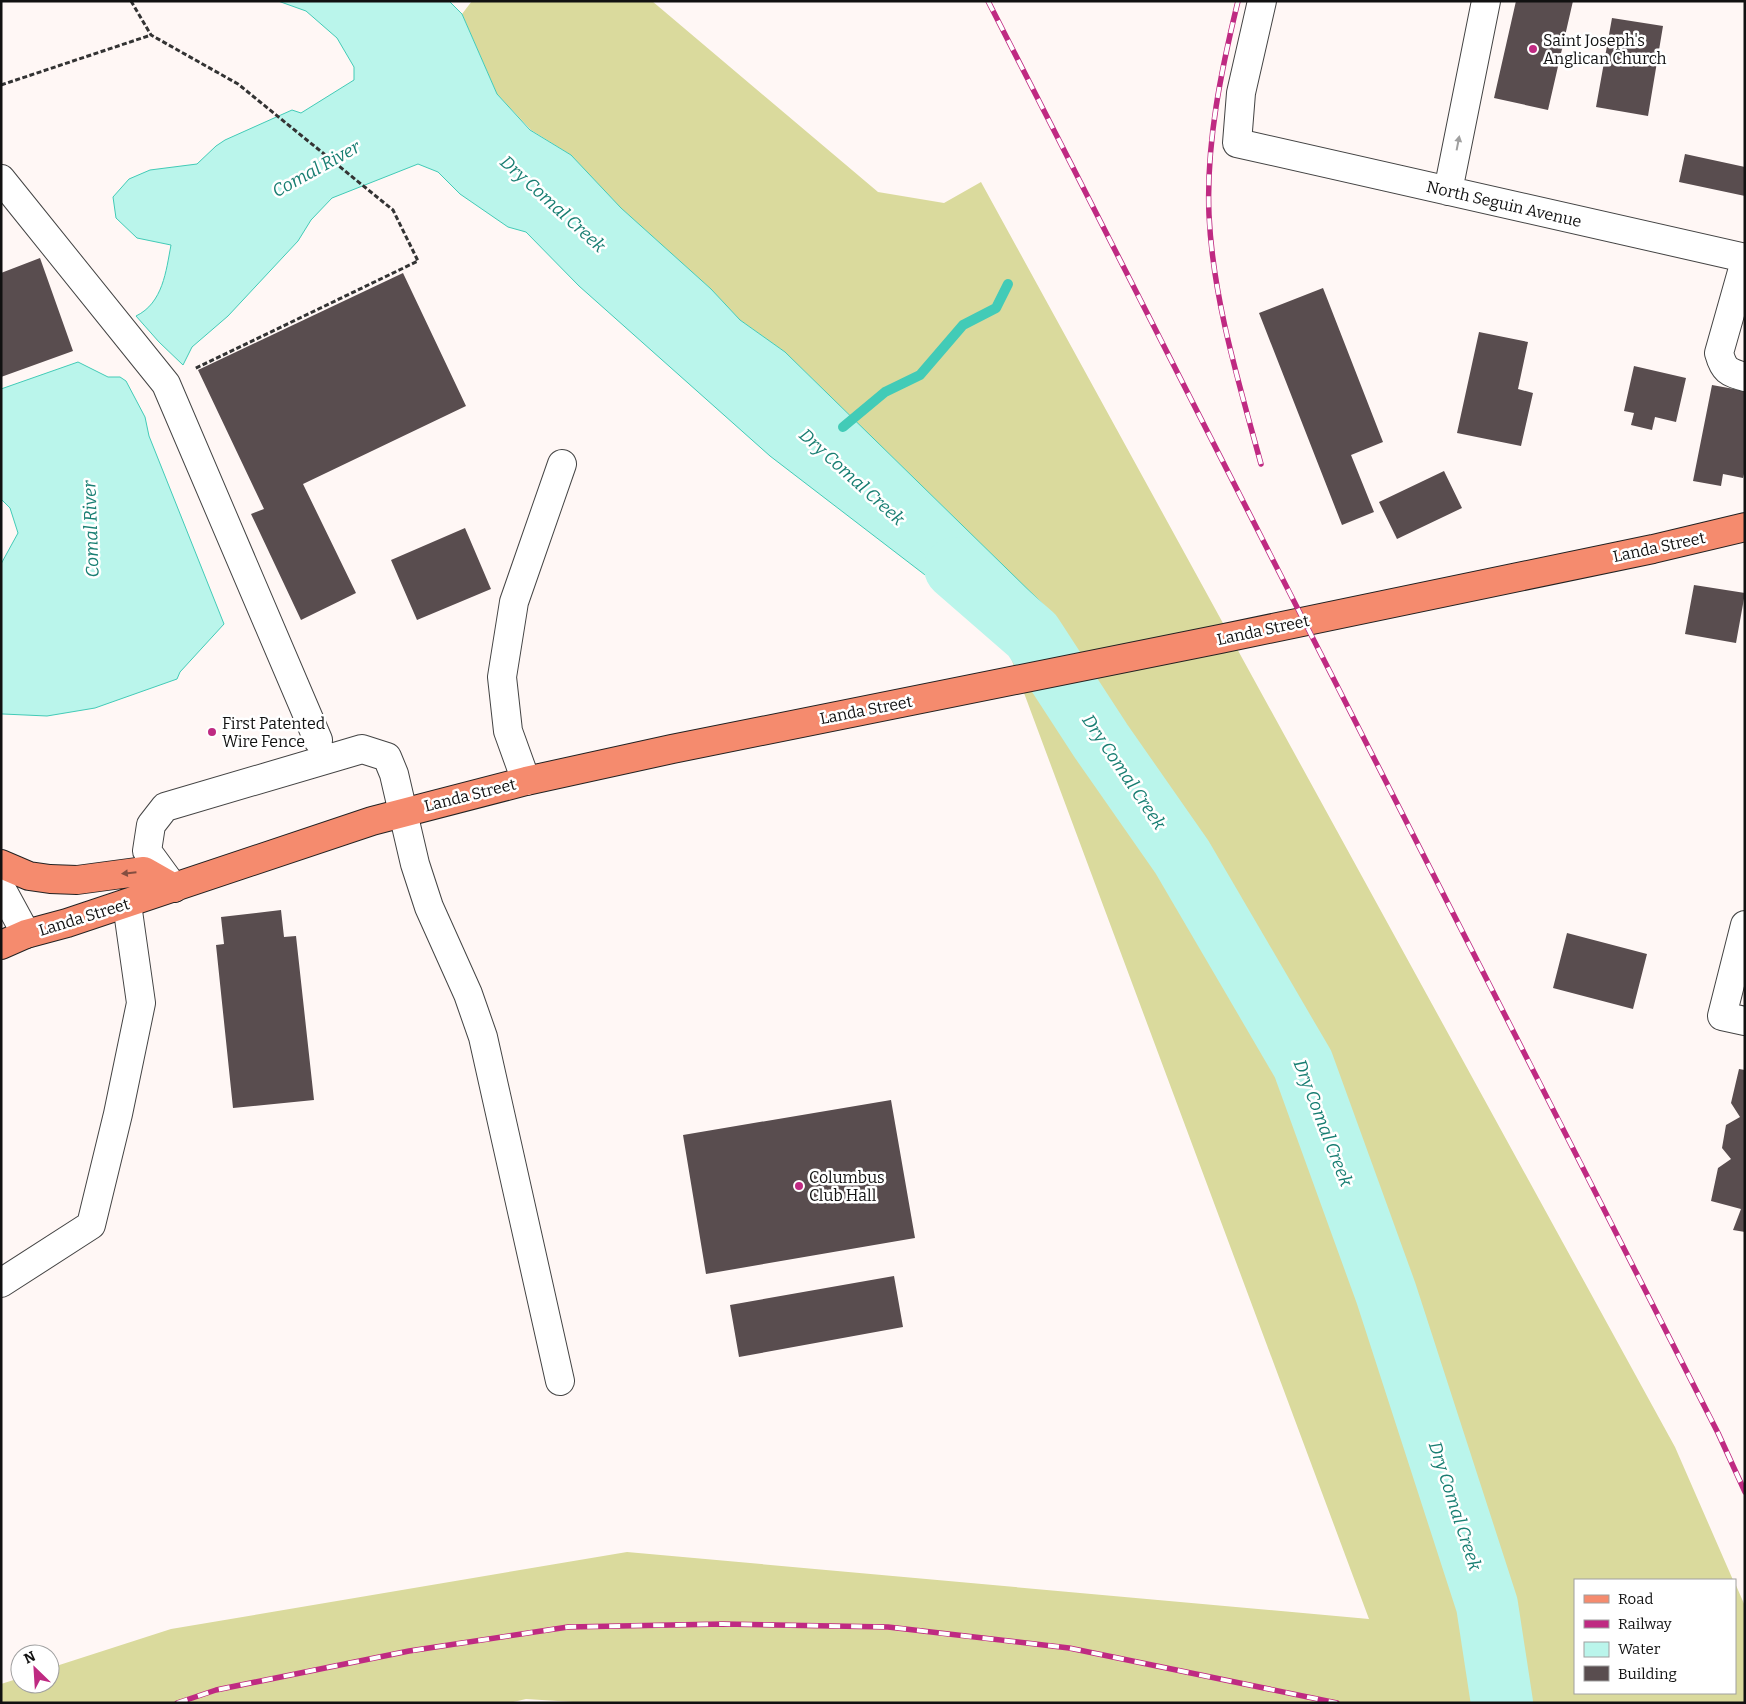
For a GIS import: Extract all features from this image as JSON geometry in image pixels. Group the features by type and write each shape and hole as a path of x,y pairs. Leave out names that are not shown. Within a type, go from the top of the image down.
{"main road":[{"name":"Landa Street","path":"1,945 26,934 127,904 372,821 526,781 672,749 1220,639 1653,549 1745,527"},
{"path":"1,864 29,876 50,879 77,880 144,871 174,888"}],"street":[{"name":"North Seguin Avenue","path":"1262,1 1241,93 1237,142 1745,260"},
{"path":"1448,191 1486,1"},
{"path":"1,179 166,384 318,740"},
{"path":"1745,260 1719,353 1722,364 1729,372 1745,377"},
{"path":"526,781 508,731 502,677 514,602 562,464"},
{"path":"174,888 147,851 151,825 165,807 362,749 387,757 394,774 415,864 429,907 468,994 484,1037 560,1381"},
{"path":"1,888 26,934"},
{"path":"1,1283 90,1225 118,1114 141,1003 127,904"},
{"path":"1734,1019 1745,925"}],"path":[{"path":"131,1 151,34 238,84 392,210 418,261 194,370"},
{"path":"1,85 151,34"}],"green space":[{"path":"472,1 652,1 878,192 944,203 981,182 1675,1447 1733,1579 1574,1579 1574,1694 1736,1694 1736,1585 1745,1606 1745,1703 589,1703 526,1699 509,1703 1,1703 1,1684 10,1681 10,1694 60,1694 60,1665 171,1629 627,1552 1369,1619 1002,634 1050,611 785,352 740,320 711,289 621,208 571,155 531,130 497,94 462,14"}],"water":[{"name":"Comal River","path":"278,1 449,1 462,14 497,94 530,130 571,155 621,208 711,289 740,320 785,352 1050,611 1002,634 770,456 579,286 526,232 508,227 460,194 438,172 418,164 332,198 311,220 298,241 228,316 192,347 183,365 136,316 145,310 158,295 165,275 171,245 137,238 116,218 113,197 129,179 150,170 197,164 225,140 292,110 301,113 354,80 354,67 337,38 306,11"},
{"name":"Comal River","path":"78,362 108,377 120,377 126,381 145,417 149,436 224,624 180,672 177,679 95,708 47,716 1,714 1,564 18,533 10,508 1,499 1,389"}],"building":[{"name":"Saint Joseph's Anglican Church","path":"1516,1 1573,1 1548,110 1494,98"},
{"path":"1612,18 1663,26 1648,116 1596,107"},
{"path":"1685,154 1745,167 1745,196 1679,182"},
{"path":"40,258 73,351 1,377 1,273"},
{"path":"403,273 466,406 303,484 356,593 301,620 251,514 264,509 198,370"},
{"path":"1323,288 1383,442 1351,455 1374,512 1342,525 1259,313"},
{"path":"1479,332 1528,342 1518,389 1533,393 1521,446 1457,433"},
{"path":"1634,366 1686,378 1676,422 1655,417 1652,430 1631,425 1634,413 1624,411"},
{"path":"1712,385 1745,391 1745,470 1743,478 1723,474 1721,486 1693,481"},
{"path":"1444,471 1462,508 1397,539 1379,502"},
{"path":"465,528 491,589 417,620 391,560"},
{"path":"1694,585 1745,593 1736,643 1685,634"},
{"path":"281,910 284,937 296,936 314,1100 233,1108 216,945 224,944 221,917"},
{"path":"1567,933 1647,954 1633,1009 1553,988"},
{"path":"1739,1069 1745,1070 1745,1232 1733,1230 1741,1209 1711,1201 1718,1168 1731,1159 1722,1148 1726,1125 1740,1117 1731,1103"},
{"name":"Columbus Club Hall","path":"891,1100 915,1238 706,1274 683,1135"},
{"path":"894,1276 903,1327 739,1357 730,1305"}],"waterway":[{"path":"843,427 885,392 920,375 963,325 996,308 1008,284"},
{"name":"Dry Comal Creek","path":"955,568 1032,635 1101,741 1182,857 1303,1064 1386,1293 1487,1605 1502,1703"}],"railway":[{"path":"988,1 1718,1433 1745,1492"},
{"path":"1238,1 1226,54 1212,134 1209,215 1211,247 1221,310 1261,464"},
{"path":"177,1703 216,1690 409,1651 568,1627 723,1624 888,1627 1069,1648 1337,1703"}],"place":[{"name":"Saint Joseph's Anglican Church","path":"1533,49"},
{"name":"First Patented Wire Fence","path":"212,732"},
{"name":"Columbus Club Hall","path":"799,1186"}]}
